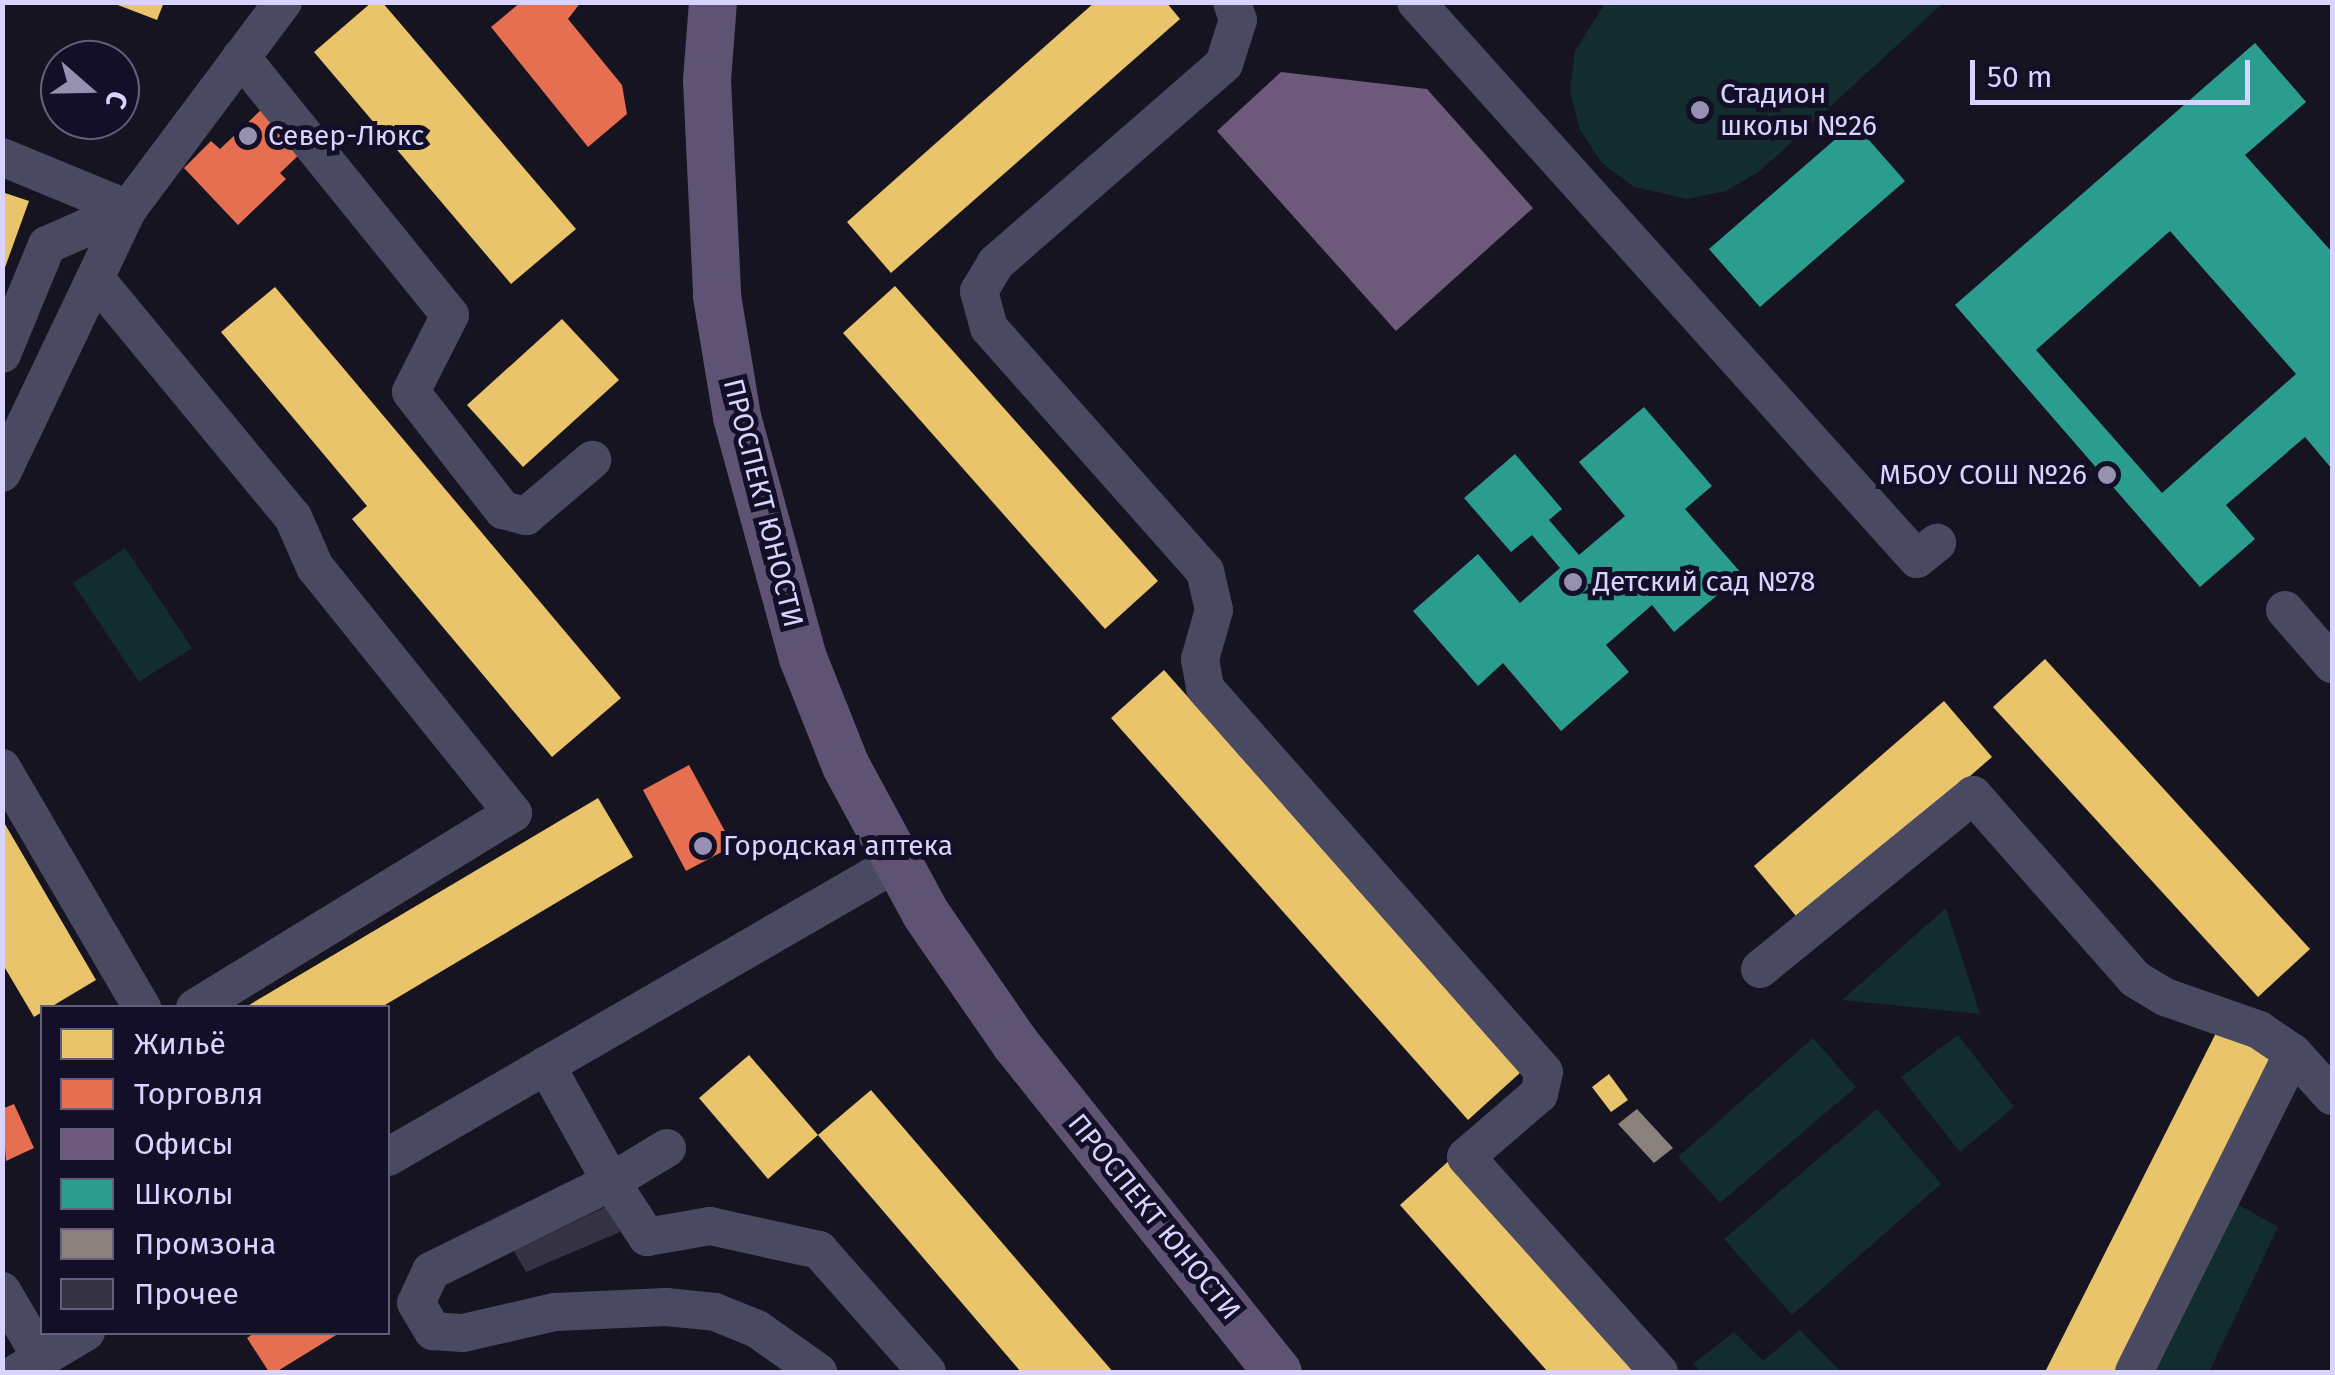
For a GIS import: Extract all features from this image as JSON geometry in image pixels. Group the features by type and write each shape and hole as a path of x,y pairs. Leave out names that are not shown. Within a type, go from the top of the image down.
{"main road":[{"name":"ПРОСПЕКТ ЮНОСТИ","path":"713,2 707,80 717,296 736,417 804,658 846,766 896,863 1016,1043 1278,1372"}],"street":[{"path":"2,473 128,209 284,2"},
{"path":"1232,2 1238,20 1224,64 996,263 979,291 989,328 1204,570 1214,610 1200,659 1205,688 1544,1072 1539,1094 1466,1157 1660,1372"},
{"path":"1416,2 1917,559 1937,543"},
{"path":"240,57 450,315 411,392 503,510 526,516 592,460"},
{"path":"2,157 128,209"},
{"path":"2,354 48,245 128,209"},
{"path":"95,278 293,517 315,567 513,813 200,1005"},
{"path":"2285,610 2332,664"},
{"path":"2,768 140,1005"},
{"path":"1760,970 1973,794 2136,979 2165,998 2259,1030 2293,1053 2332,1096"},
{"path":"390,1156 896,863"},
{"path":"2134,1372 2293,1053"},
{"path":"546,1065 647,1238 710,1226 818,1250 927,1372"},
{"path":"668,1148 612,1182 431,1271 416,1303 433,1332 463,1333 556,1312 666,1307 715,1312 757,1329 818,1372"},
{"path":"2,1291 30,1366 81,1335"}],"green space":[{"name":"Стадион школы №26","path":"1605,2 1943,3 1760,171 1726,191 1687,199 1634,187 1602,163 1580,130 1570,91 1575,51"},
{"path":"125,548 192,648 139,682 73,583"},
{"path":"1946,908 1980,1014 1842,1000"},
{"path":"1958,1035 2014,1107 1960,1152 1901,1077"},
{"path":"1813,1038 1856,1087 1720,1203 1678,1157"},
{"path":"1877,1109 1941,1184 1792,1315 1724,1239"},
{"path":"2230,1200 2278,1227 2209,1372 2144,1372"},
{"path":"1800,1330 1841,1372 1701,1372 1693,1364 1734,1332 1763,1361"}],"building: Жильё":[{"path":"110,2 164,2 157,20"},
{"path":"372,2 382,2 576,229 511,284 314,52"},
{"path":"1095,2 1166,2 1180,19 891,273 847,222"},
{"path":"2,192 29,201 3,273 2,272"},
{"path":"895,286 1158,581 1105,629 843,333"},
{"path":"275,287 621,698 552,757 352,519 367,506 221,332"},
{"path":"562,319 619,380 523,467 467,405"},
{"path":"2045,659 2310,949 2258,997 1993,707"},
{"path":"1164,670 1521,1072 1468,1120 1111,718"},
{"path":"1944,701 1992,757 1801,922 1754,866"},
{"path":"598,798 633,857 385,1005 249,1005"},
{"path":"2,819 96,980 54,1005 40,1005 40,1013 34,1017 2,963"},
{"path":"2218,1029 2283,1059 2125,1372 2045,1372"},
{"path":"749,1055 818,1135 768,1179 699,1098"},
{"path":"1609,1074 1628,1100 1611,1112 1592,1087"},
{"path":"871,1090 1113,1372 1021,1372 818,1135"},
{"path":"1452,1158 1642,1372 1548,1372 1400,1205"}],"building: Торговля":[{"path":"521,2 581,2 568,19 622,85 627,114 588,147 491,27"},
{"path":"262,109 302,152 280,173 286,179 238,225 184,168 211,141 220,149"},
{"path":"689,765 733,846 686,871 643,790"},
{"path":"14,1104 34,1148 6,1161 2,1109"},
{"path":"336,1335 276,1372 269,1372 247,1338"}],"building: Офисы":[{"path":"1281,72 1427,89 1533,208 1396,331 1217,131"}],"building: Школы":[{"path":"2255,43 2306,102 2245,155 2332,252 2332,469 2305,437 2226,505 2255,539 2200,587 1955,305","holes":["2170,231 2296,374 2162,493 2036,350"]},
{"path":"1854,123 1905,181 1760,307 1709,249"},
{"path":"1644,407 1712,486 1685,509 1742,574 1674,632 1652,605 1606,645 1629,672 1561,731 1503,663 1478,686 1413,611 1478,554 1520,603 1560,568 1532,535 1511,552 1464,498 1515,454 1562,509 1549,520 1579,555 1625,516 1579,462"}],"building: Промзона":[{"path":"1637,1109 1673,1148 1654,1163 1618,1124"}],"building: Прочее":[{"path":"609,1205 620,1232 526,1272 514,1251"}],"place":[{"name":"Стадион школы №26","path":"1700,110"},
{"name":"Север-Люкс","path":"248,136"},
{"name":"МБОУ СОШ №26","path":"2107,475"},
{"name":"Детский сад №78","path":"1573,582"},
{"name":"Городская аптека","path":"703,846"}]}
